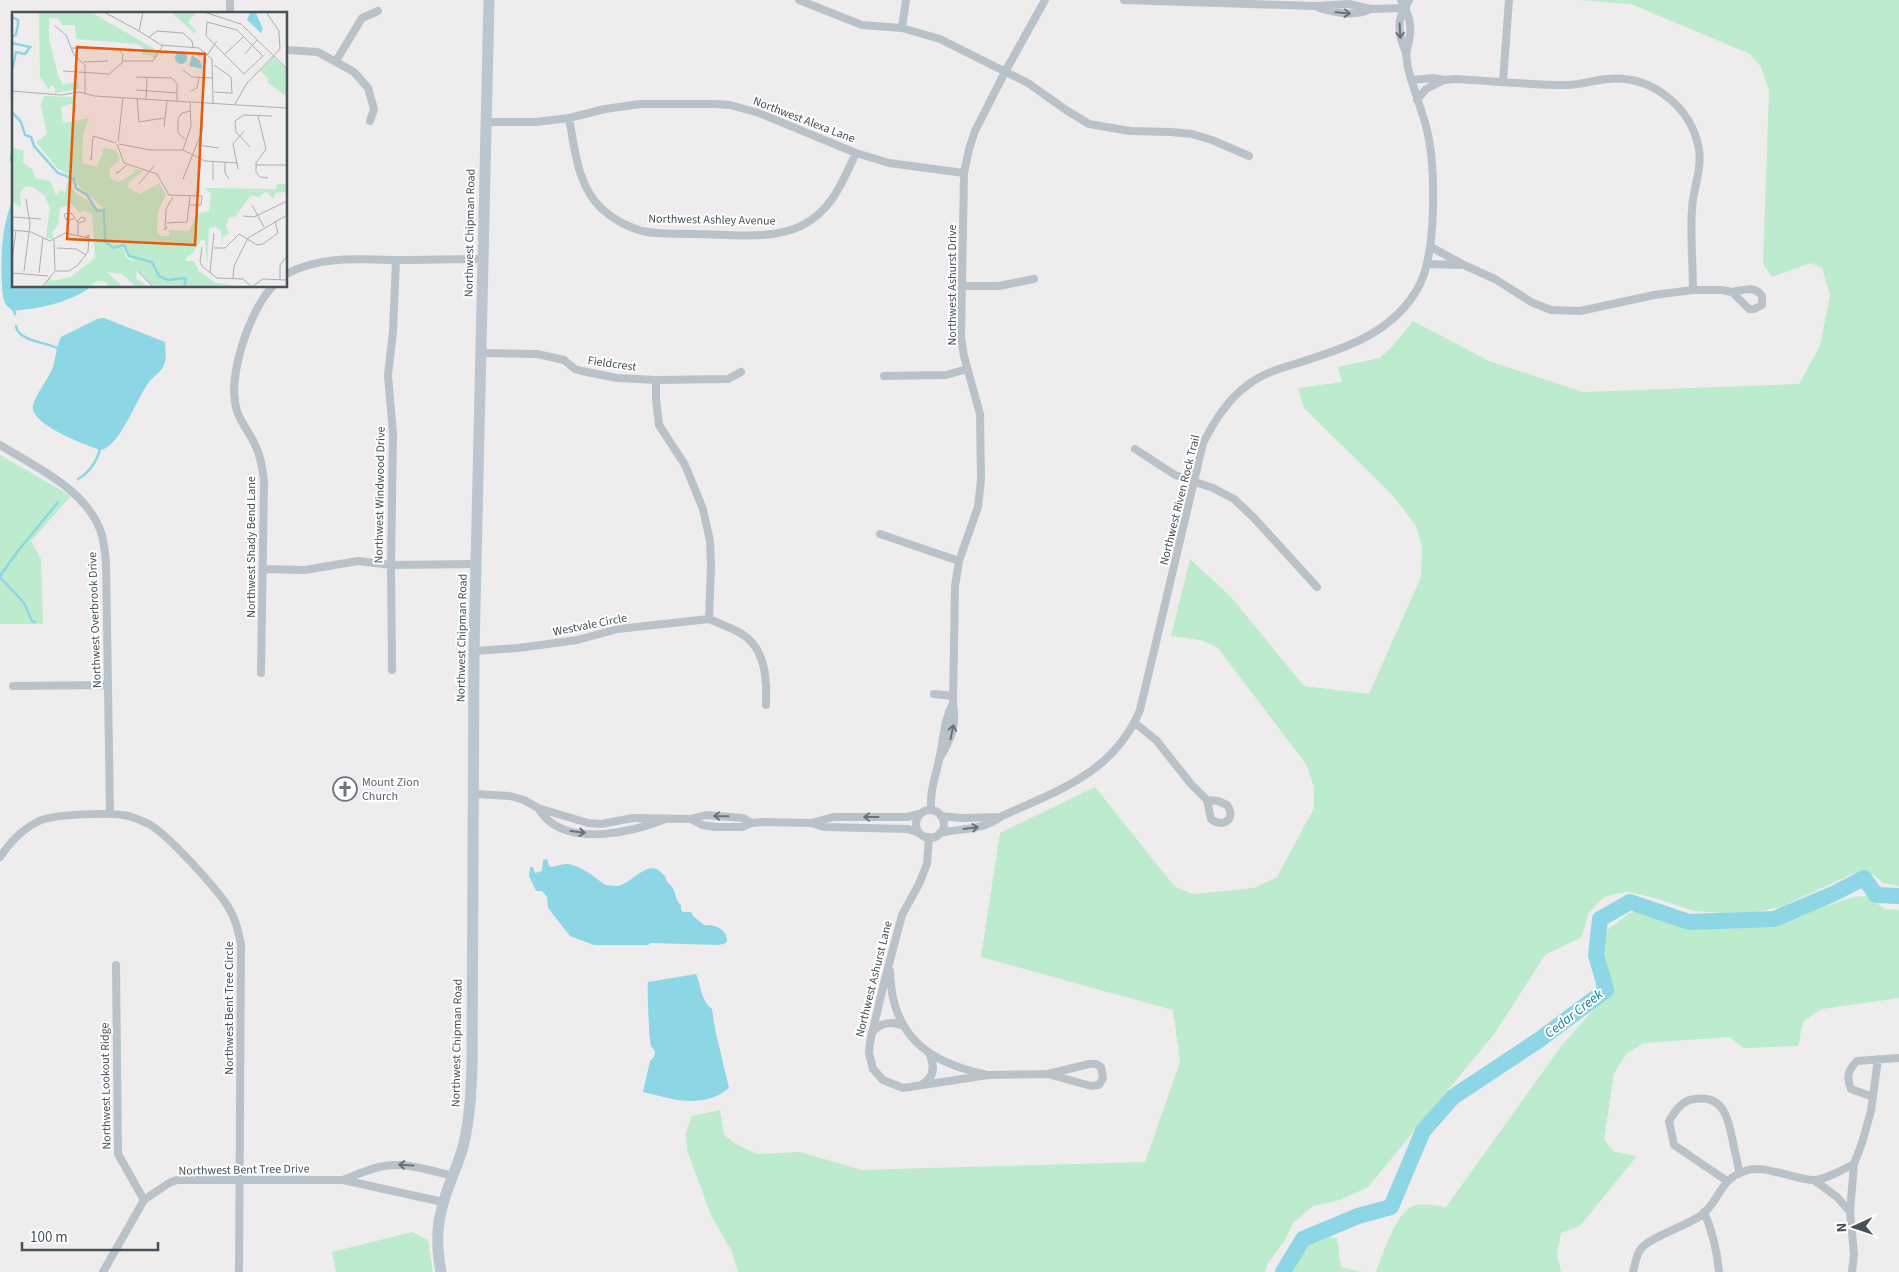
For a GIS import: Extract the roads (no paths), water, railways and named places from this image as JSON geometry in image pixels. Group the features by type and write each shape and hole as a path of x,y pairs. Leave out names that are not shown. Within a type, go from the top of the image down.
{"main road":[{"name":"Northwest Chipman Road","path":"441,1272 438,1235 439,1220 462,1152 470,1114 472,1067 474,651 489,0"}],"street":[{"path":"799,0 862,25 902,28 940,39 1028,83 1089,124 1130,132 1192,134 1212,140 1249,156"},
{"path":"902,28 906,0"},
{"name":"Northwest Ashurst Drive","path":"931,810 931,787 939,759 951,740 955,717 953,700 955,586 959,561 970,534 981,494 980,414 967,369 961,337 964,173 975,131 1045,0"},
{"path":"1124,0 1314,6 1349,4 1371,9 1406,8 1402,0"},
{"name":"Northwest Riven Rock Trail","path":"929,838 940,833 983,827 1097,768 1119,747 1134,723 1144,696 1203,443 1215,420 1232,399 1250,383 1271,372 1335,351 1375,333 1398,314 1419,286 1427,264 1432,226 1430,145 1411,80 1399,29 1400,18 1409,0"},
{"path":"1503,82 1509,0"},
{"path":"336,61 362,18 378,11"},
{"path":"288,50 318,52 354,72 368,88 374,109 370,121"},
{"path":"1411,80 1434,78 1569,85 1608,79 1631,80 1651,86 1669,97 1680,108 1693,132 1699,149 1700,167 1692,208 1693,290"},
{"path":"1417,100 1426,89 1444,80"},
{"name":"Northwest Alexa Lane","path":"486,122 536,122 569,118 632,104 730,105 759,113 856,153 889,163 964,173"},
{"name":"Northwest Ashley Avenue","path":"569,118 580,172 592,197 602,209 629,227 654,233 764,235 792,230 828,207 856,153"},
{"path":"1430,246 1464,265 1496,279 1531,302 1551,310 1566,312 1588,310 1654,295 1693,290 1732,292"},
{"path":"288,273 309,263 346,258 396,260 482,258"},
{"name":"Northwest Windwood Drive","path":"392,670 393,434 388,374 393,332 396,260"},
{"path":"1427,264 1464,265"},
{"path":"962,286 999,286 1034,279"},
{"name":"Northwest Shady Bend Lane","path":"261,673 264,481 259,454 237,410 234,385 239,358 253,316 267,292 272,288"},
{"name":"Fieldcrest","path":"482,353 537,354 564,360 575,369 600,376 656,380 728,379 741,372"},
{"path":"884,376 946,376 967,369"},
{"path":"656,380 659,425 685,465 703,509 710,549 709,620 743,635 756,650 764,664 767,684 766,705"},
{"name":"Northwest Overbrook Drive","path":"0,444 71,490 86,505 95,518 102,536 106,562 110,814"},
{"path":"1135,448 1175,475 1224,494 1242,506 1317,586"},
{"path":"880,534 959,561"},
{"path":"263,569 305,570 358,561 391,565 477,564"},
{"name":"Westvale Circle","path":"474,651 518,648 577,640 618,629 709,620"},
{"path":"13,686 108,685"},
{"path":"934,694 953,700"},
{"path":"1134,723 1156,740 1191,784 1207,800"},
{"path":"474,794 510,796 524,800 538,808 588,823 601,824 632,818 691,819 706,815 743,818 751,823"},
{"path":"538,808 548,820 560,828 572,832 595,834 645,827 666,819"},
{"path":"691,819 702,825 742,827 751,823 811,823 833,817 907,817 919,814 925,810 931,810"},
{"name":"Northwest Riven Rock Trail","path":"931,810 938,812 941,816 961,818 1000,817"},
{"name":"Northwest Bent Tree Circle","path":"0,857 13,839 40,820 62,816 110,814 129,816 149,824 162,834 227,905 236,922 241,944 239,1272"},
{"path":"919,814 916,824 919,833"},
{"path":"940,833 944,824 941,816"},
{"path":"811,823 824,827 908,829 929,838"},
{"name":"Northwest Ashurst Lane","path":"929,838 927,864 919,884 902,915 872,1032 869,1054 870,1061 877,1075 883,1080 903,1088 988,1075 1048,1074 1096,1064 1101,1067 1104,1078 1100,1085 1091,1086 1048,1074"},
{"path":"890,962 892,996 896,1010 904,1026 917,1042 929,1053 959,1069 988,1075"},
{"name":"Northwest Lookout Ridge","path":"116,965 118,1154 144,1200"},
{"path":"872,1032 884,1024 895,1023 904,1026"},
{"path":"917,1087 931,1076 934,1065 929,1053"},
{"path":"1872,1097 1852,1089 1847,1079 1850,1068 1857,1061 1899,1058"},
{"path":"1852,1272 1854,1254 1850,1212 1854,1164 1862,1142 1878,1059"},
{"path":"1727,1181 1674,1145 1669,1121 1674,1112 1691,1099 1711,1099 1718,1104 1728,1119 1739,1174"},
{"path":"1814,1180 1854,1164"},
{"name":"Northwest Bent Tree Drive","path":"343,1180 378,1167 394,1165 413,1166 453,1176"},
{"path":"1633,1272 1640,1251 1650,1241 1688,1224 1704,1212 1727,1181 1750,1169 1814,1180 1836,1197 1850,1212"},
{"name":"Northwest Bent Tree Drive","path":"103,1272 144,1200 169,1183 177,1180 343,1180 444,1202"},
{"path":"1704,1212 1713,1232 1719,1272"}],"water":[{"path":"12,201 12,288 88,289 61,302 43,307 13,311 6,305 3,298 1,259 9,208"},
{"path":"104,318 165,342 166,356 163,367 144,389 115,440 108,447 101,450 72,439 49,427 34,412 33,405 53,367 61,337 97,319"},
{"path":"547,859 551,867 566,864 573,865 588,872 605,885 622,885 647,869 657,870 665,876 674,890 677,901 681,905 681,910 683,912 691,912 704,925 712,925 723,930 727,941 719,945 651,943 648,945 594,945 570,936 548,908 547,897 542,891 536,891 529,876 530,867 533,867 535,873 542,871 543,860"},
{"path":"696,974 703,997 712,1009 729,1088 719,1095 698,1101 676,1100 643,1092 650,1061 654,1057 655,1052 650,1042 648,982"}],"waterway":[{"path":"12,152 12,161"},
{"path":"16,326 18,331 27,338 57,348"},
{"path":"78,479 92,466 100,449"},
{"path":"0,576 58,502"},
{"path":"0,577 24,603 32,621 35,622"},
{"name":"Cedar Creek","path":"1283,1272 1303,1239 1358,1216 1391,1207 1423,1131 1453,1097 1539,1040 1606,990 1596,955 1600,919 1630,902 1689,922 1774,919 1833,894 1864,878 1876,895 1899,896"}],"place":[{"name":"Mount Zion Church","path":"345,789"}]}
